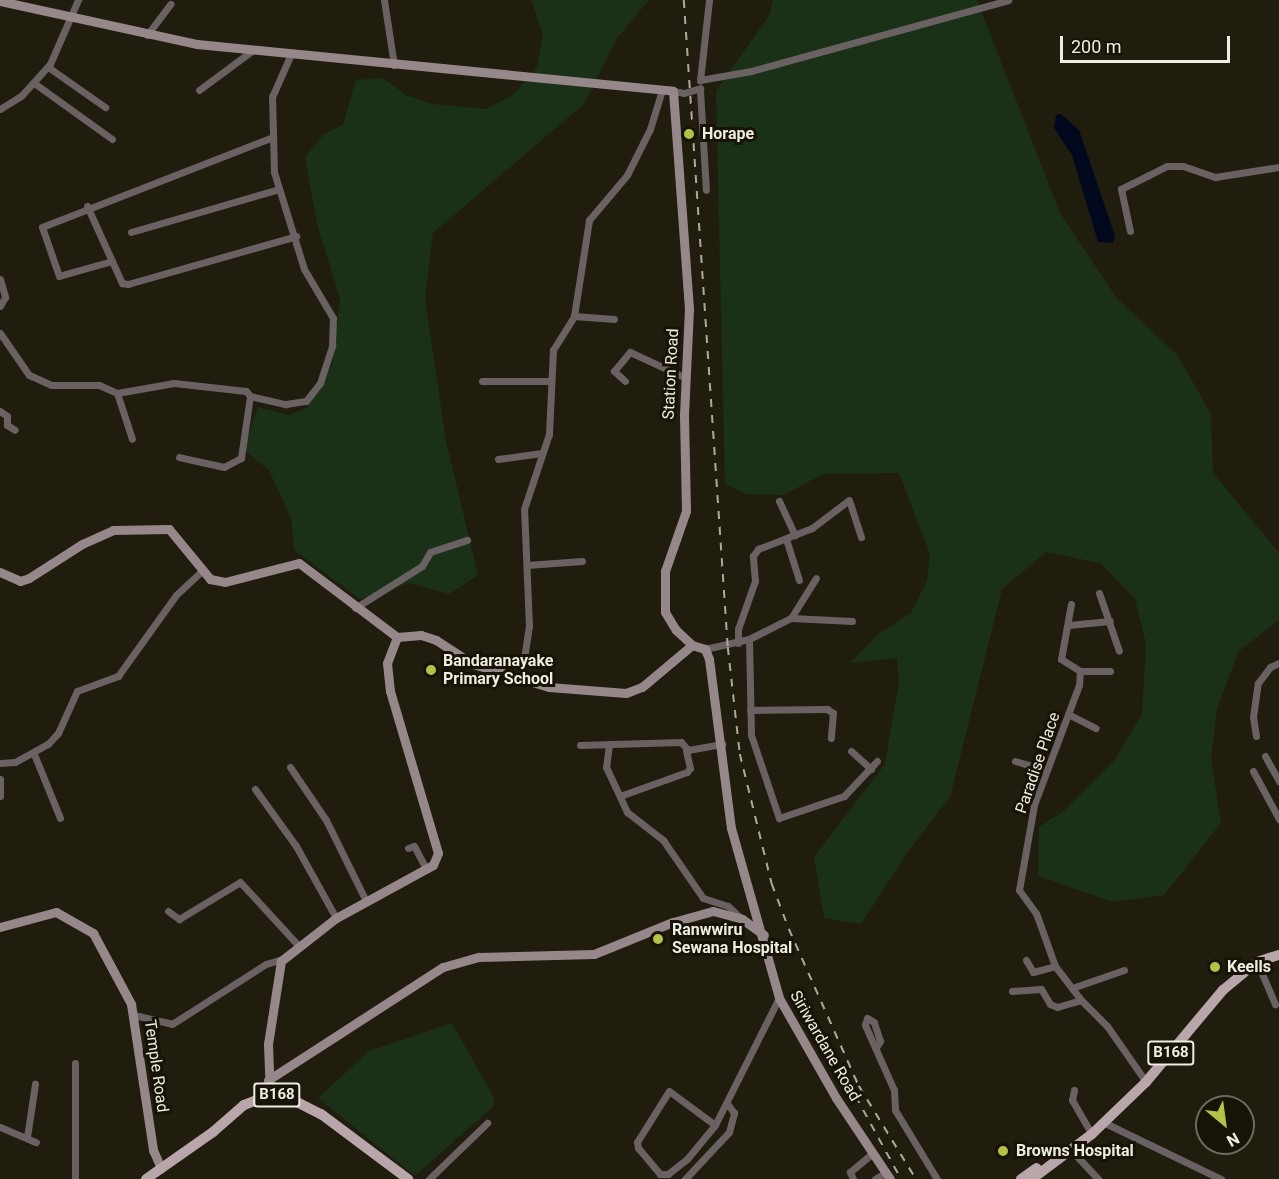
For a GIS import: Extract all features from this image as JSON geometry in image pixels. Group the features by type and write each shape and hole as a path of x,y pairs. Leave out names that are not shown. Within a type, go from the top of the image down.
{"main road":[{"name":"B168","path":"1032,1179 1105,1123 1146,1082 1223,990 1257,962 1279,956"},
{"name":"B168","path":"146,1179 244,1105 270,1095 287,1097 321,1114 408,1179"},
{"name":"B168","path":"1021,1179 1068,1153"},
{"name":"B168","path":"1043,1179 1054,1171 1068,1153"}],"street":[{"path":"0,109 34,83 48,67 78,0"},
{"path":"384,0 394,65"},
{"path":"706,190 700,80 709,0"},
{"path":"700,80 751,71 1008,0"},
{"path":"0,1 71,15 147,35 253,50 673,91 700,90"},
{"path":"147,35 170,4"},
{"path":"199,90 253,50"},
{"path":"0,333 37,381 99,385 117,393 174,383 246,391 250,396 286,404 306,400 320,383 332,345 333,318 304,269 296,236 279,189 273,137 272,97 291,54"},
{"path":"48,67 105,107"},
{"path":"34,83 112,139"},
{"path":"521,678 529,644 524,509 549,434 548,381 552,350 574,316 588,220 627,175 650,129 662,90"},
{"name":"Station Road","path":"673,91 688,309 686,511 665,571 663,593 669,621 692,645"},
{"path":"112,261 59,276 42,227 87,206 273,137"},
{"path":"1130,231 1121,189 1167,166 1183,166 1215,177 1279,168"},
{"path":"131,232 279,189"},
{"path":"87,206 122,283 128,284 296,236"},
{"path":"0,279 5,297 0,306"},
{"path":"574,316 614,319"},
{"path":"625,381 614,371 630,352 686,378"},
{"path":"482,381 548,381"},
{"path":"117,393 132,439"},
{"path":"179,457 224,467 234,464 241,458 250,396"},
{"path":"0,411 7,416 7,425 15,430"},
{"path":"498,459 542,453"},
{"path":"738,643 738,630 755,581 753,556 758,549 795,536 849,500 861,537"},
{"path":"779,501 795,536"},
{"path":"0,572 20,581 29,578 82,544 113,530 138,526 170,529 210,579 225,582 299,563 355,608 398,637 421,635 436,640 473,664 549,687 626,693 642,687 692,645 705,649 738,643 791,618 852,621"},
{"path":"786,539 799,580"},
{"path":"355,608 422,566 430,552 467,540"},
{"path":"527,566 582,561"},
{"path":"0,763 34,754 58,733 77,691 118,676 176,595 202,570"},
{"path":"791,618 816,578"},
{"path":"1099,593 1119,651"},
{"path":"1071,604 1061,659 1080,671 1110,671"},
{"path":"1069,625 1110,621"},
{"path":"134,1016 172,1024 266,963 282,959 336,918 433,865 438,853 390,691 387,663 398,637"},
{"path":"749,639 751,735 780,818 844,796 877,761"},
{"name":"Siriwardane Road","path":"705,649 722,744 731,828 764,935 779,998 888,1175"},
{"path":"1256,736 1253,717 1258,683 1270,667 1279,663"},
{"name":"Paradise Place","path":"1080,671 1068,714 1034,805 1019,890 1036,913 1055,966 1081,1000 1107,1026 1146,1082"},
{"path":"750,710 827,709 833,713 831,738"},
{"path":"1068,714 1096,728"},
{"path":"580,745 681,742 686,750 690,768 687,772 620,796"},
{"path":"609,744 606,766 635,822 663,840 697,892 728,906 742,920 764,935"},
{"path":"686,750 722,744"},
{"path":"851,751 871,769"},
{"path":"34,754 60,818"},
{"path":"1265,756 1279,781"},
{"path":"1016,760 1047,770"},
{"path":"290,767 326,820 366,901"},
{"path":"1253,771 1279,819"},
{"path":"0,779 0,796"},
{"path":"255,789 296,846 336,918"},
{"path":"408,848 414,846 426,869"},
{"path":"168,911 178,919 240,882 298,945"},
{"path":"268,1080 443,967 479,957 594,954 674,922 714,911 742,920"},
{"name":"Temple Road","path":"0,927 43,912 69,916 93,933 134,1016 153,1150 161,1168"},
{"path":"270,1095 268,1044 282,959"},
{"path":"1026,960 1033,972 1055,966"},
{"path":"1257,962 1275,1004"},
{"path":"1072,988 1124,970"},
{"path":"1012,992 1041,989 1050,1004 1057,1007 1081,1000"},
{"path":"715,1125 669,1092 637,1142 638,1148 660,1174 668,1174 687,1159 715,1125 779,998"},
{"path":"877,1046 894,1090 895,1110 937,1179"},
{"path":"75,1063 75,1179"},
{"path":"27,1137 35,1084"},
{"path":"1074,1090 1072,1100 1092,1134"},
{"path":"685,1179 729,1132 734,1113 727,1103"},
{"path":"429,1179 487,1123"},
{"path":"1105,1123 1221,1179"},
{"path":"0,1127 36,1142"},
{"path":"853,1179 850,1172 873,1153"},
{"path":"1068,1153 1098,1179"},
{"path":"875,1179 888,1175"}],"green space":[{"path":"531,0 649,0 617,38 584,104 433,233 425,299 446,441 478,575 449,594 409,583 360,599 294,550 291,518 269,470 243,449 258,407 288,415 307,408 332,365 340,299 317,224 305,157 323,135 343,124 356,80 383,78 406,95 432,104 486,109 514,94 537,67 543,34"},
{"path":"773,0 977,0 1060,213 1116,297 1178,356 1211,414 1213,473 1279,553 1279,620 1239,651 1217,708 1211,759 1221,823 1164,895 1113,902 1038,876 1039,827 1065,810 1114,761 1142,714 1146,644 1135,599 1100,563 1046,552 1002,589 950,797 907,853 861,924 824,918 814,857 885,764 899,681 897,658 850,663 878,634 911,613 927,581 930,554 899,473 823,474 784,495 746,494 725,484 716,91 769,16"},
{"path":"452,1023 494,1098 493,1107 415,1176 318,1098 369,1051"}],"water":[{"path":"1061,114 1079,130 1115,236 1113,243 1098,242 1072,155 1054,128 1056,115"}],"railway":[{"path":"684,0 728,647 740,754 772,884 789,929 859,1086 916,1179"},
{"path":"848,1082 901,1179"}],"place":[{"name":"Horape","path":"689,134"},
{"name":"Bandaranayake Primary School","path":"431,670"},
{"name":"Ranwwiru Sewana Hospital","path":"658,939"},
{"name":"Keells","path":"1215,967"},
{"name":"Browns Hospital","path":"1003,1151"}]}
